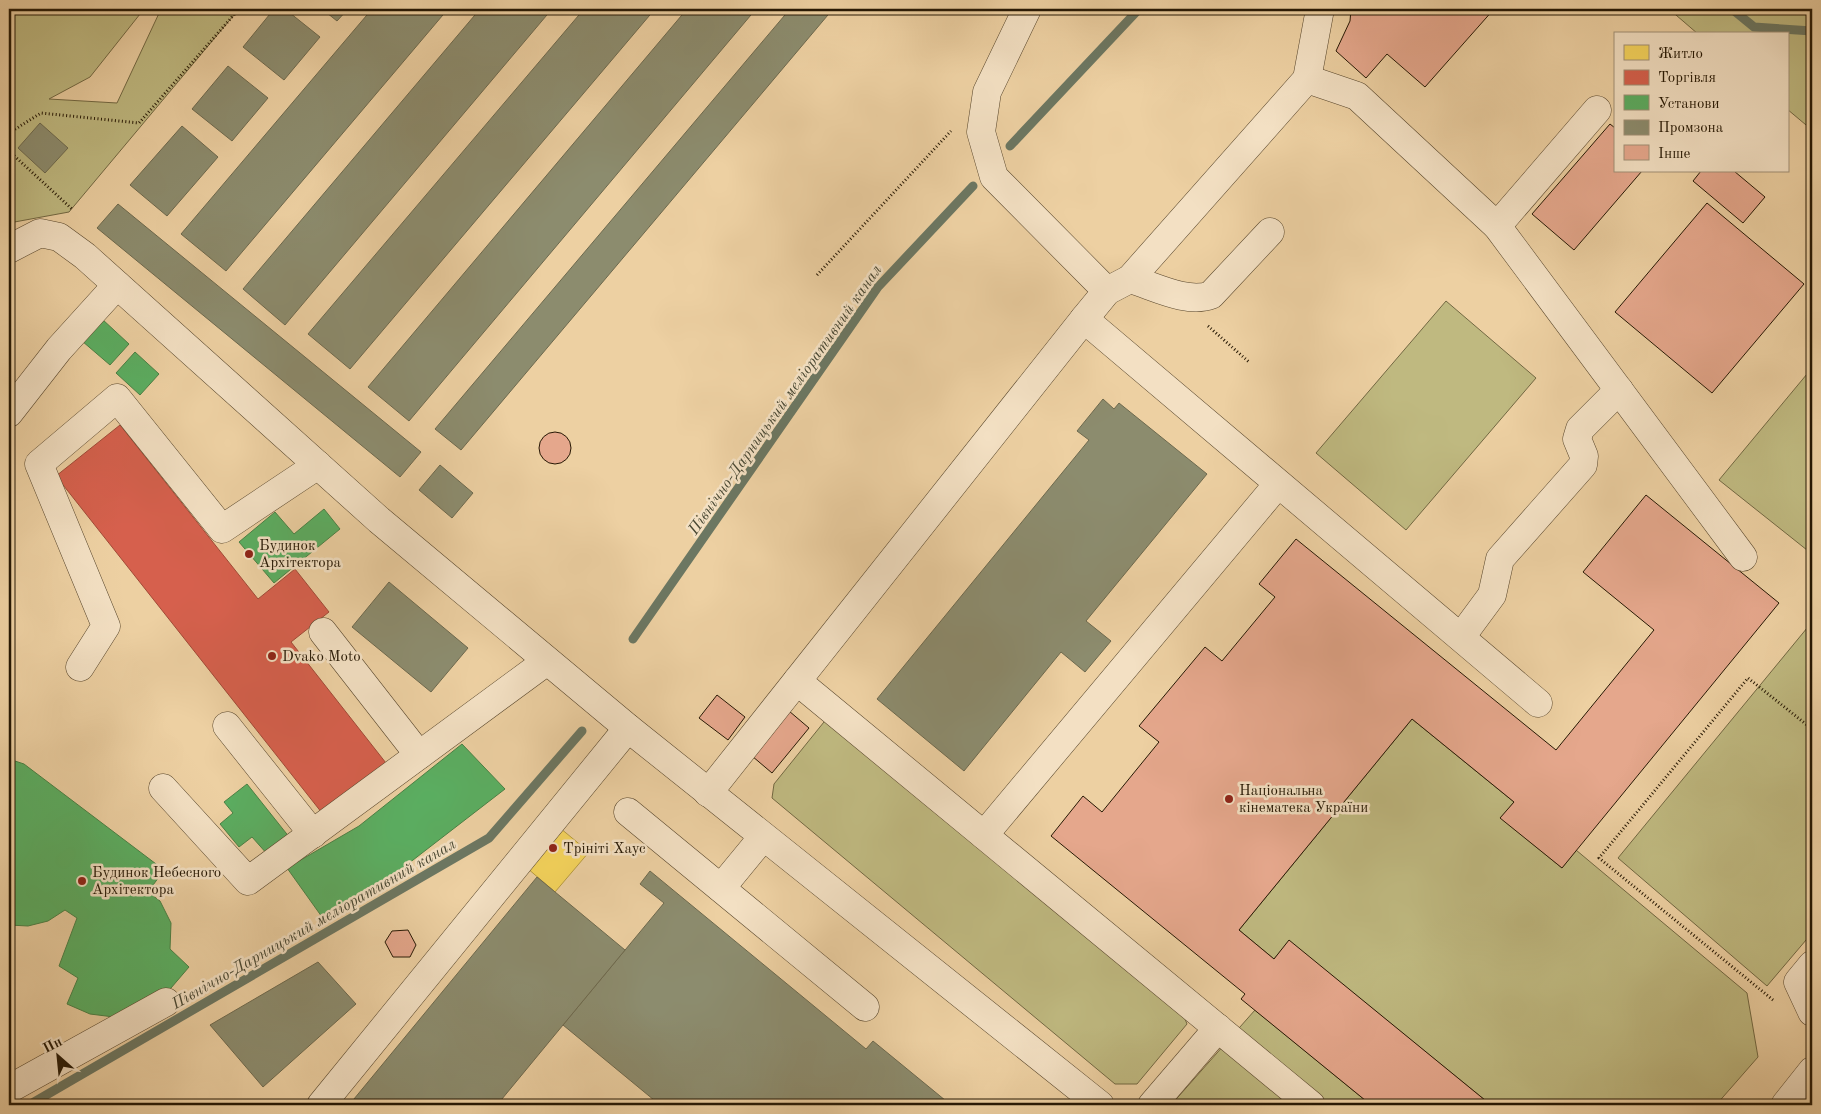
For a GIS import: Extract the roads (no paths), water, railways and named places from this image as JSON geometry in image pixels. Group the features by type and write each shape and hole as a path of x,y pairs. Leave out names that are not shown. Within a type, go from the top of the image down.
{"street":[{"path":"1027,9 987,92 981,132 994,177 1119,285 1194,298 1211,295 1270,232"},
{"path":"708,793 1084,319 1119,285 1307,79 1320,9"},
{"path":"1307,79 1357,96 1497,226 1743,557"},
{"path":"1497,226 1597,110"},
{"path":"9,250 40,233 59,237 85,256 379,520 547,661 708,793 1100,1105"},
{"path":"9,413 59,349 117,285"},
{"path":"1084,319 1538,703"},
{"path":"1460,637 1492,596 1500,559 1583,465 1584,456 1577,439 1580,429 1619,390"},
{"path":"80,667 106,626 39,464 53,452 117,398 222,529 318,465"},
{"path":"984,835 1278,484"},
{"path":"323,632 419,755"},
{"path":"163,788 248,881 547,661"},
{"path":"797,681 1311,1105"},
{"path":"227,726 313,834"},
{"path":"321,1105 628,728"},
{"path":"628,812 865,1007"},
{"path":"721,888 763,836"},
{"path":"1812,965 1798,982 1812,1012"},
{"path":"9,1089 166,1002"},
{"path":"1152,1105 1218,1028"},
{"path":"1785,1105 1812,1071"}],"waterway":[{"name":"Північно-Дарницький меліоративний канал","path":"1010,146 1139,9"},
{"name":"Північно-Дарницький меліоративний канал","path":"1732,9 1754,27 1812,31"},
{"name":"Північно-Дарницький меліоративний канал","path":"633,639 878,287 973,186"},
{"name":"Північно-Дарницький меліоративний канал","path":"29,1105 489,838 582,731"}],"place":[{"name":"Будинок Архітектора","path":"249,554"},
{"name":"Dvako Moto","path":"272,656"},
{"name":"Національна кінематека України","path":"1229,799"},
{"name":"Трініті Хаус","path":"553,848"},
{"name":"Будинок Небесного Архітектора","path":"82,881"}]}
